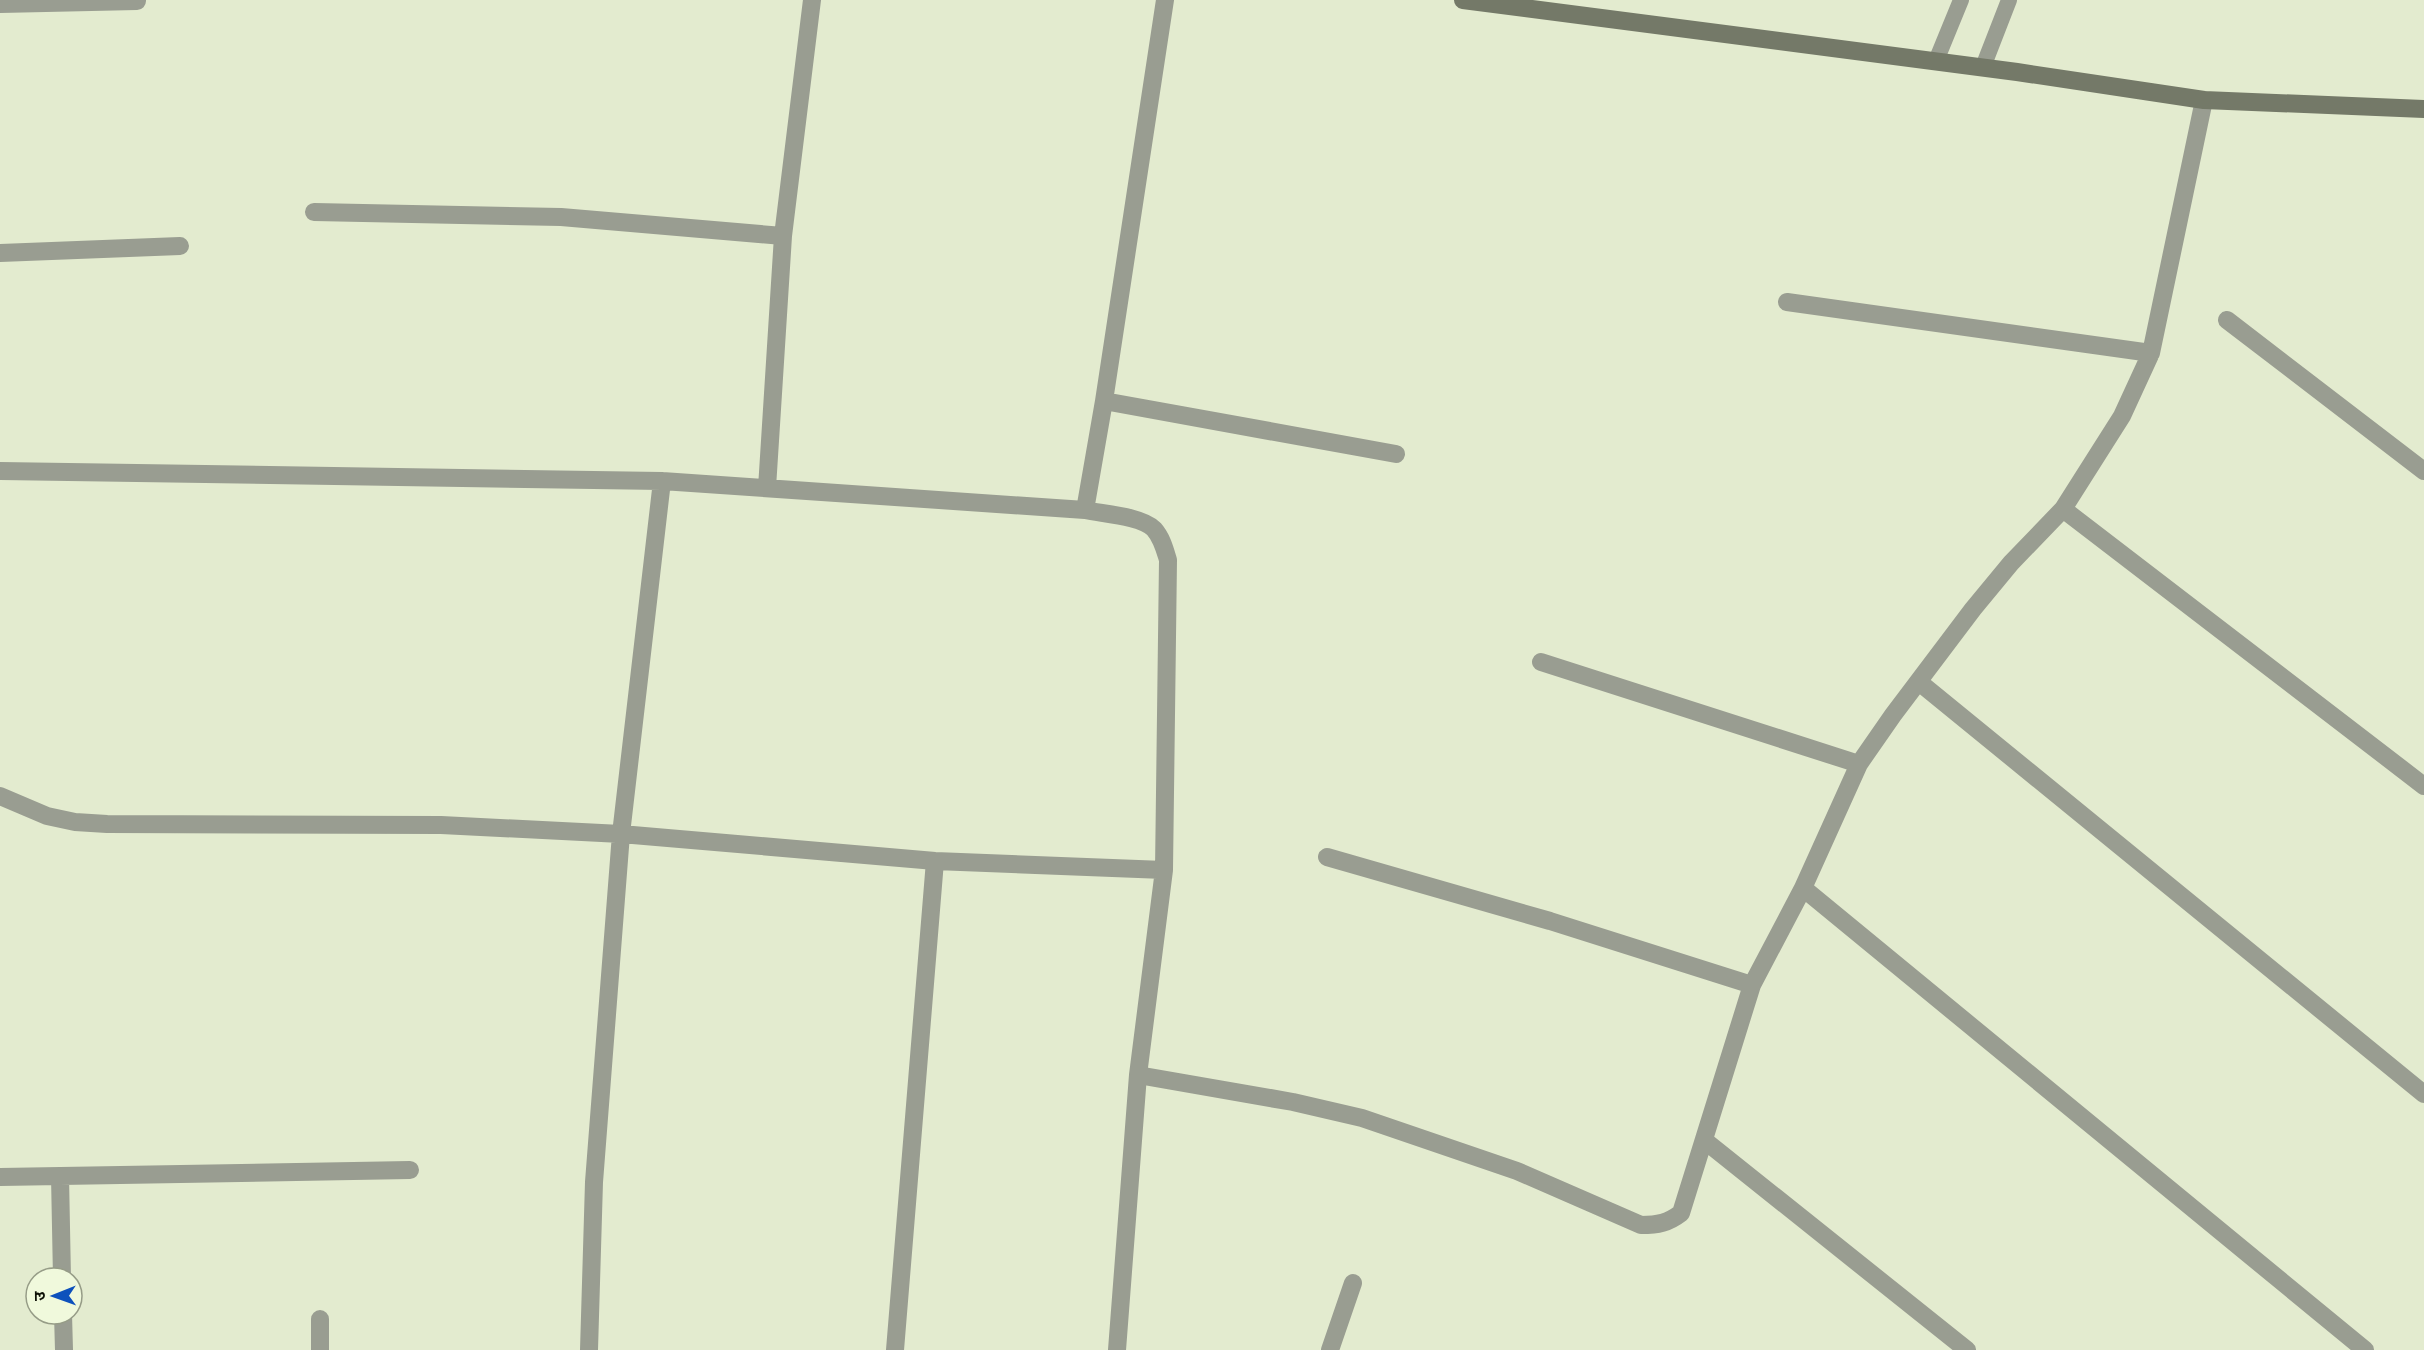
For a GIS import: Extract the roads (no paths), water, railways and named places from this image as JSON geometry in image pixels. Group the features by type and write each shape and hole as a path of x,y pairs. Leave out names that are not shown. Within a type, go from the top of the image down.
{"street":[{"path":"767,488 783,236 812,0"},
{"path":"1085,510 1104,401 1165,0"},
{"path":"1463,0 1577,8 2204,100 2424,109"},
{"path":"0,4 136,1"},
{"path":"1138,1076 1293,1102 1362,1118 1517,1171 1641,1225 1658,1225 1671,1221 1681,1213 1752,986 1803,888 1859,764 1893,714 1996,582 2063,509 2122,416 2151,354 2204,100"},
{"path":"314,212 561,217 783,236"},
{"path":"0,253 180,246"},
{"path":"1787,302 2151,354"},
{"path":"2227,320 2424,471"},
{"path":"1104,401 1396,454"},
{"path":"0,471 662,481 1085,510 1141,521 1154,529 1164,545 1168,560 1164,870 1138,1076 1117,1350"},
{"path":"589,1350 594,1182 621,834 662,481"},
{"path":"2063,509 2424,786"},
{"path":"1541,662 1859,764"},
{"path":"1919,682 2424,1094"},
{"path":"0,796 48,816 75,822 106,824 441,825 621,834 935,861 1164,870"},
{"path":"1328,857 1550,921 1752,986"},
{"path":"895,1350 935,861"},
{"path":"1803,888 2366,1350"},
{"path":"1704,1140 1966,1350"},
{"path":"0,1177 410,1170"},
{"path":"60,1176 63,1266"},
{"path":"1330,1350 1353,1283"},
{"path":"320,1319 320,1350"},
{"path":"63,1326 64,1350"}],"lane":[{"path":"1936,61 1961,0"},
{"path":"1983,67 2009,0"}]}
